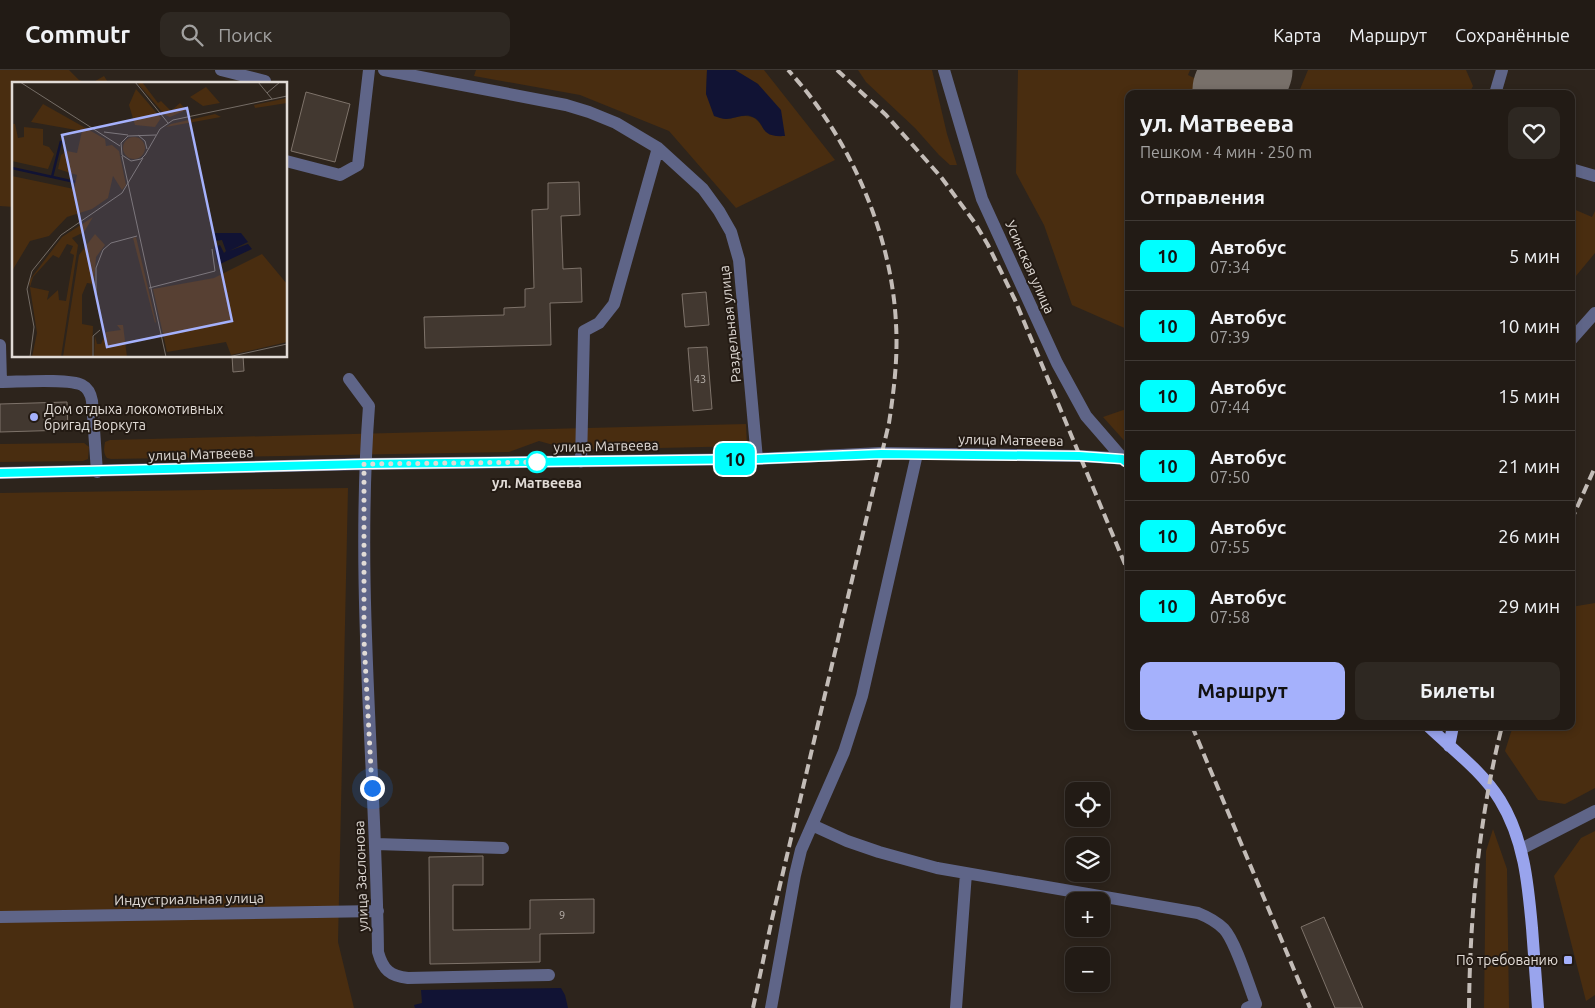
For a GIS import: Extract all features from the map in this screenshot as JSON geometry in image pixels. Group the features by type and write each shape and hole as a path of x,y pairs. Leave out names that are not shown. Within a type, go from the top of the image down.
{"main road":[{"path":"1432,730 1489,785 1500,799 1515,829 1521,849 1529,892 1538,1008"},
{"path":"1449,746 1452,730"}],"street":[{"path":"221,70 265,81"},
{"path":"288,161 340,174 358,165 369,70"},
{"name":"Раздельная улица","path":"384,70 574,108 616,123 658,148 703,189 731,232 739,260 757,459"},
{"name":"Усинская улица","path":"944,70 982,199 1053,355 1086,416 1125,459"},
{"path":"1496,90 1502,70"},
{"path":"581,462 584,331 599,323 614,304 658,148"},
{"path":"1575,170 1595,176"},
{"path":"1575,336 1595,313"},
{"path":"0,345 0,382 70,382 83,386 90,394 97,472"},
{"name":"улица Заслонова","path":"349,378 369,406 364,464 364,640 376,844 378,952 381,962 386,969 396,976 408,978 549,974"},
{"name":"улица Матвеева","path":"0,473 364,464 757,459 881,454 1079,456 1125,461"},
{"path":"771,1008 801,850 844,752 858,712 917,454"},
{"path":"1521,849 1595,811"},
{"path":"812,825 847,841 937,868 1184,909 1213,919 1225,930 1233,945 1254,1007"},
{"path":"376,844 503,848"},
{"path":"956,1008 966,873"},
{"name":"Индустриальная улица","path":"0,917 378,911"}],"shaded area":[{"path":"0,70 69,70 79,80 84,82 12,82 12,207 0,206"},
{"path":"476,70 707,70 706,94 726,119 743,116 752,117 764,130 758,84 735,70 764,70 835,160 736,208 669,131 580,95 474,76"},
{"path":"707,70 735,70 758,84 781,110 785,136 776,136 766,132 755,118 750,116 726,119 714,116 706,94"},
{"path":"858,70 932,70 947,134 957,165 950,165 939,155 915,128 866,82"},
{"path":"1018,70 1190,70 1188,75 1219,90 1125,90 1125,328 1072,305 1044,225 1016,173"},
{"path":"1308,70 1466,70 1473,86 1471,90 1300,90"},
{"path":"104,76 108,82 94,82"},
{"path":"1575,210 1592,217 1595,211 1595,253 1575,277"},
{"path":"1125,409 1125,442 1103,417"},
{"path":"746,424 747,446 571,450 539,441 509,452 111,459 107,458 104,451 105,442 110,440"},
{"path":"84,443 89,447 88,459 83,461 0,462 0,444"},
{"path":"348,488 338,942 354,1008 0,1008 0,493"},
{"path":"1595,603 1595,788 1565,804 1538,800 1505,751 1512,730 1575,730 1575,606"},
{"path":"1493,829 1507,869 1509,1008 1484,1008 1486,851"},
{"path":"1595,831 1595,995 1586,1001 1554,876 1581,838"},
{"path":"561,988 568,1008 415,1008 414,1005 422,1003 421,990"}],"building":[{"path":"306,92 350,104 335,162 291,151"},
{"path":"579,182 580,215 561,216 563,269 581,268 582,302 550,303 551,345 425,348 424,317 504,315 504,308 525,307 525,289 534,288 532,210 548,209 548,183"},
{"path":"706,292 709,325 685,327 682,294"},
{"path":"707,347 712,409 693,411 688,348"},
{"path":"232,358 243,358 244,371 233,372"},
{"name":"Дом отдыха локомотивных бригад Воркута","path":"67,402 68,430 0,432 0,404"},
{"path":"483,856 483,885 453,885 453,930 530,929 530,900 594,899 594,933 540,934 540,962 430,964 429,857"},
{"path":"1324,917 1363,1008 1335,1008 1301,927"}],"runway":[{"path":"1238,90 1247,70"}],"railway":[{"path":"753,1008 772,919 889,423 896,349 893,290 876,221 848,156 830,125 810,96 788,70"},
{"path":"837,70 886,115 941,177 975,223 988,245 1015,300 1125,564"},
{"path":"1575,512 1595,467"},
{"path":"1194,730 1310,1008"},
{"path":"1469,1008 1471,937 1477,866 1487,796 1501,730"}],"bus line":[{"name":"10","path":"0,473 364,464 757,459 881,454 1079,456 1122,459 1125,461"}],"place":[{"name":"Дом отдыха локомотивных бригад Воркута","path":"34,417"},
{"name":"ул. Матвеева","path":"537,462"},
{"name":"По требованию","path":"1568,960"}],"route":[{"path":"372,788 364,640 364,464 541,462 537,462"}]}
